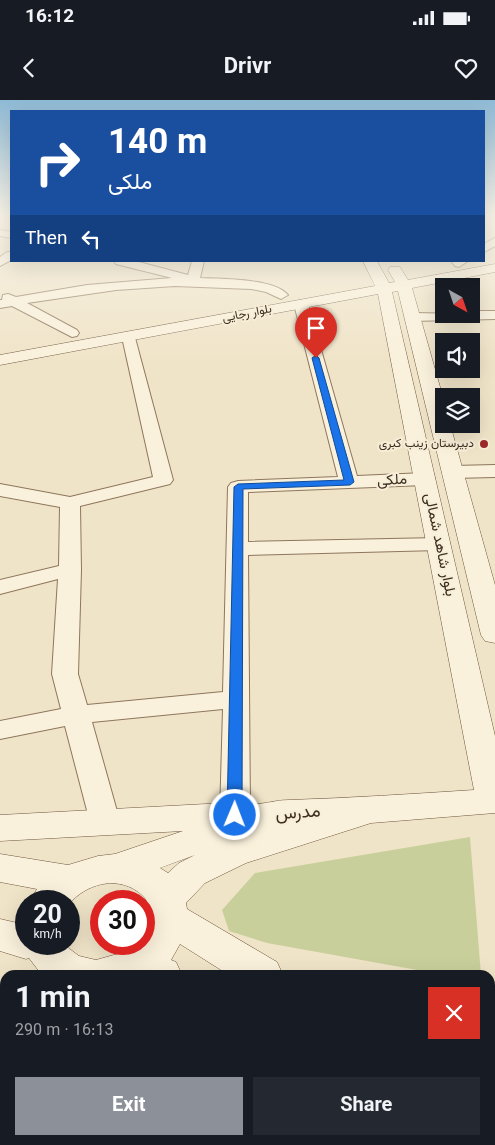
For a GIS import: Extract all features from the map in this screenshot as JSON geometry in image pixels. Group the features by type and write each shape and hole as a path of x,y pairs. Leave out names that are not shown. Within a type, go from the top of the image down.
{"street":[{"path":"131,264 193,280 249,285 275,291 281,295"},
{"path":"193,280 197,264"},
{"path":"374,264 391,277"},
{"name":"بلوار رجایی","path":"0,346 391,277 454,264"},
{"name":"بلوار رجایی","path":"0,360 301,304 391,277 495,268"},
{"name":"بلوار شاهد شمالی","path":"391,277 412,317 495,635"},
{"name":"بلوار شاهد شمالی","path":"391,277 425,479 494,801"},
{"path":"0,304 83,289 193,280"},
{"path":"0,293 72,333"},
{"path":"301,304 350,482"},
{"path":"412,317 495,315"},
{"path":"0,490 70,503 163,480 129,337"},
{"path":"453,472 495,471"},
{"name":"ملکی","path":"235,815 238,487 425,479"},
{"path":"70,503 70,570 65,674 105,822"},
{"path":"238,549 438,544"},
{"path":"0,587 70,570"},
{"path":"0,730 76,715 236,699"},
{"name":"مدرس","path":"115,869 275,813 370,810 494,801"},
{"name":"مدرس","path":"168,908 192,873 233,853 370,810"},
{"path":"0,828 275,813"},
{"path":"0,868 56,890"},
{"path":"61,890 91,871 115,869 136,873 154,883 168,908 256,970"},
{"path":"127,970 149,957 164,937 168,908"},
{"path":"0,936 15,939"},
{"path":"48,955 69,970"}],"green space":[{"path":"470,837 481,970 417,970 267,943 229,931 222,910 255,873"}],"place":[{"name":"دبیرستان زینب کبری","path":"484,444"}],"route":[{"path":"235,815 238,487 350,482 316,358"}]}
